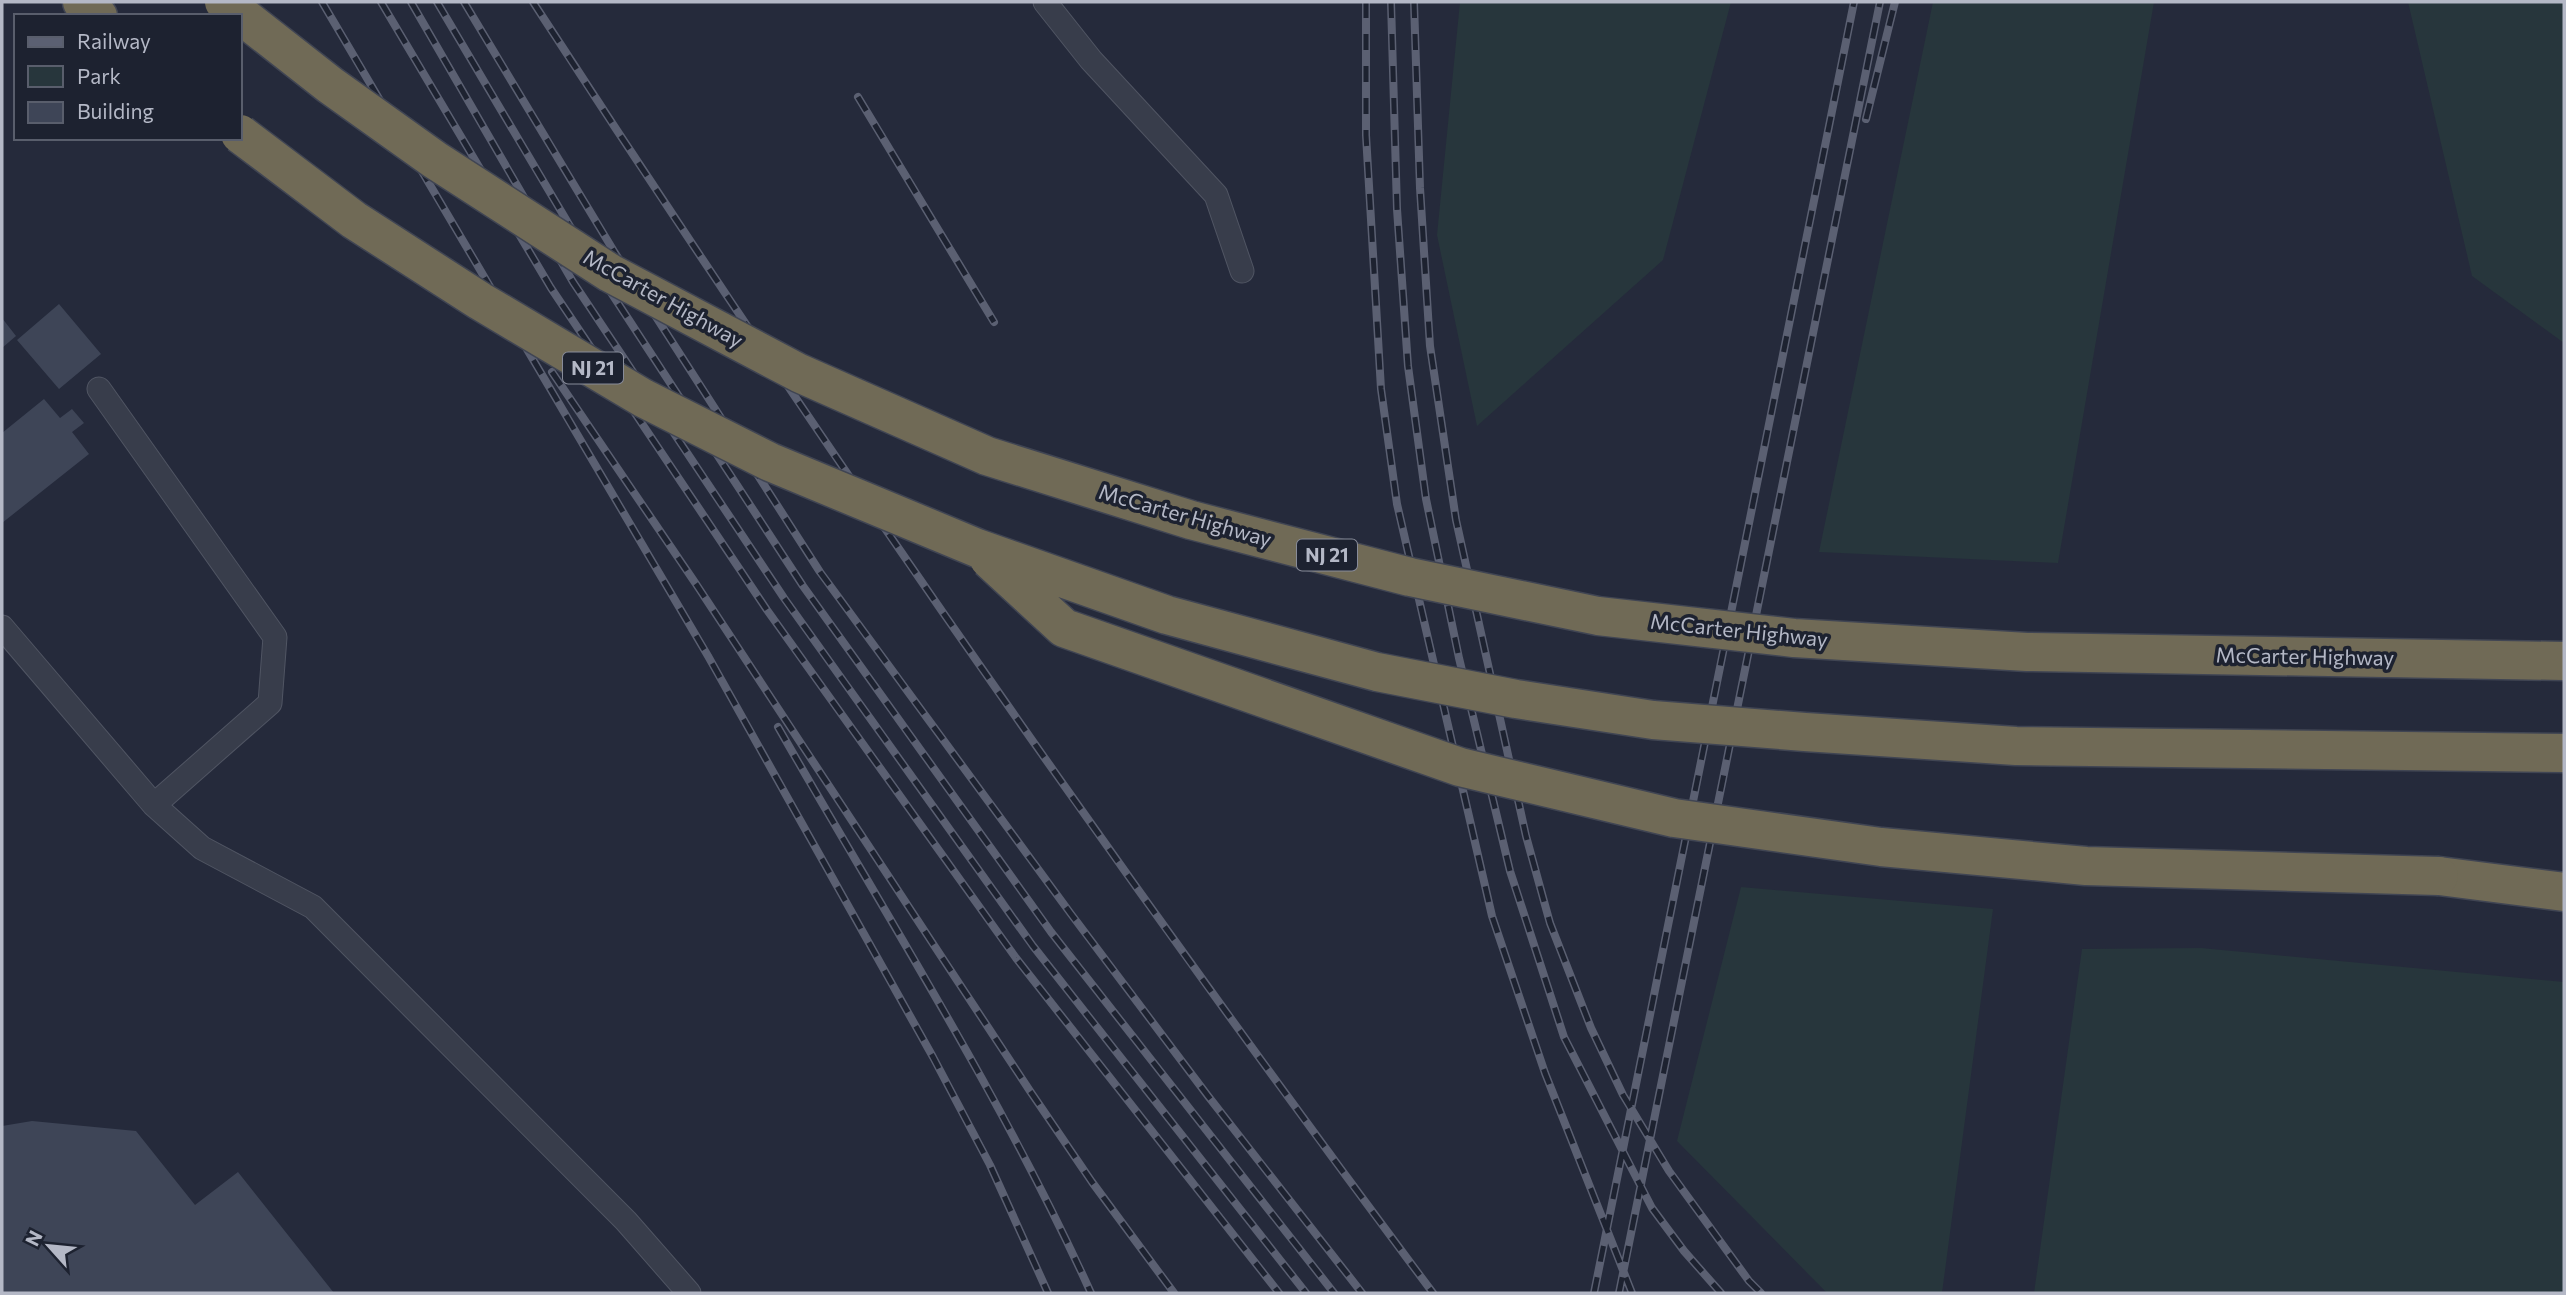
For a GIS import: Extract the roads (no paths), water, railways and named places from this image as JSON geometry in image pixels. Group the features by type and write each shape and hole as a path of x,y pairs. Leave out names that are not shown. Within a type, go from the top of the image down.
{"highway":[{"path":"82,2 96,14"},
{"name":"McCarter Highway","path":"224,2 239,14"},
{"name":"McCarter Highway","path":"242,16 330,85 435,160 610,273 799,373 987,456 1191,520 1410,577 1598,616 1794,638 2026,652 2564,661"},
{"name":"NJ 21","path":"242,136 354,220 480,301 643,398 770,462 977,548 1167,615 1377,672 1516,699 1653,720 2016,746 2564,753"},
{"path":"977,548 1063,628 1460,767 1674,818 1881,847 2086,866 2439,876 2564,876"},
{"path":"2439,876 2564,892"}],"lane":[{"path":"1045,2 1091,60 1216,195 1242,271"},
{"path":"99,389 275,637 270,703 154,805"},
{"path":"2,627 154,805 202,848 313,907 626,1221 689,1293"}],"railway":[{"path":"322,2 708,656 933,1057 990,1165 1048,1293"},
{"path":"381,2 551,288 767,610 1016,958 1279,1293"},
{"path":"411,2 573,282 784,598 1033,946 1306,1293"},
{"path":"437,2 593,265 803,586 1051,932 1334,1293"},
{"path":"464,2 615,253 820,572 1071,914 1208,1096 1362,1293"},
{"path":"533,2 750,330 972,655 1200,976 1433,1293"},
{"path":"1366,2 1366,135 1381,389 1397,504 1492,916 1545,1073 1632,1293"},
{"path":"1391,2 1397,209 1408,366 1426,499 1459,658 1510,871 1564,1037 1652,1208 1684,1251 1721,1293"},
{"path":"1414,2 1420,188 1430,346 1456,520 1526,836 1550,923 1591,1028 1623,1095 1669,1171 1749,1281 1761,1293"},
{"path":"1594,1293 1854,2"},
{"path":"1619,1293 1880,2"},
{"path":"1866,119 1895,2"},
{"path":"858,97 994,322"},
{"path":"552,372 696,584 1030,1091 1092,1182 1174,1293"},
{"path":"778,727 981,1077 1020,1148 1091,1293"}]}
